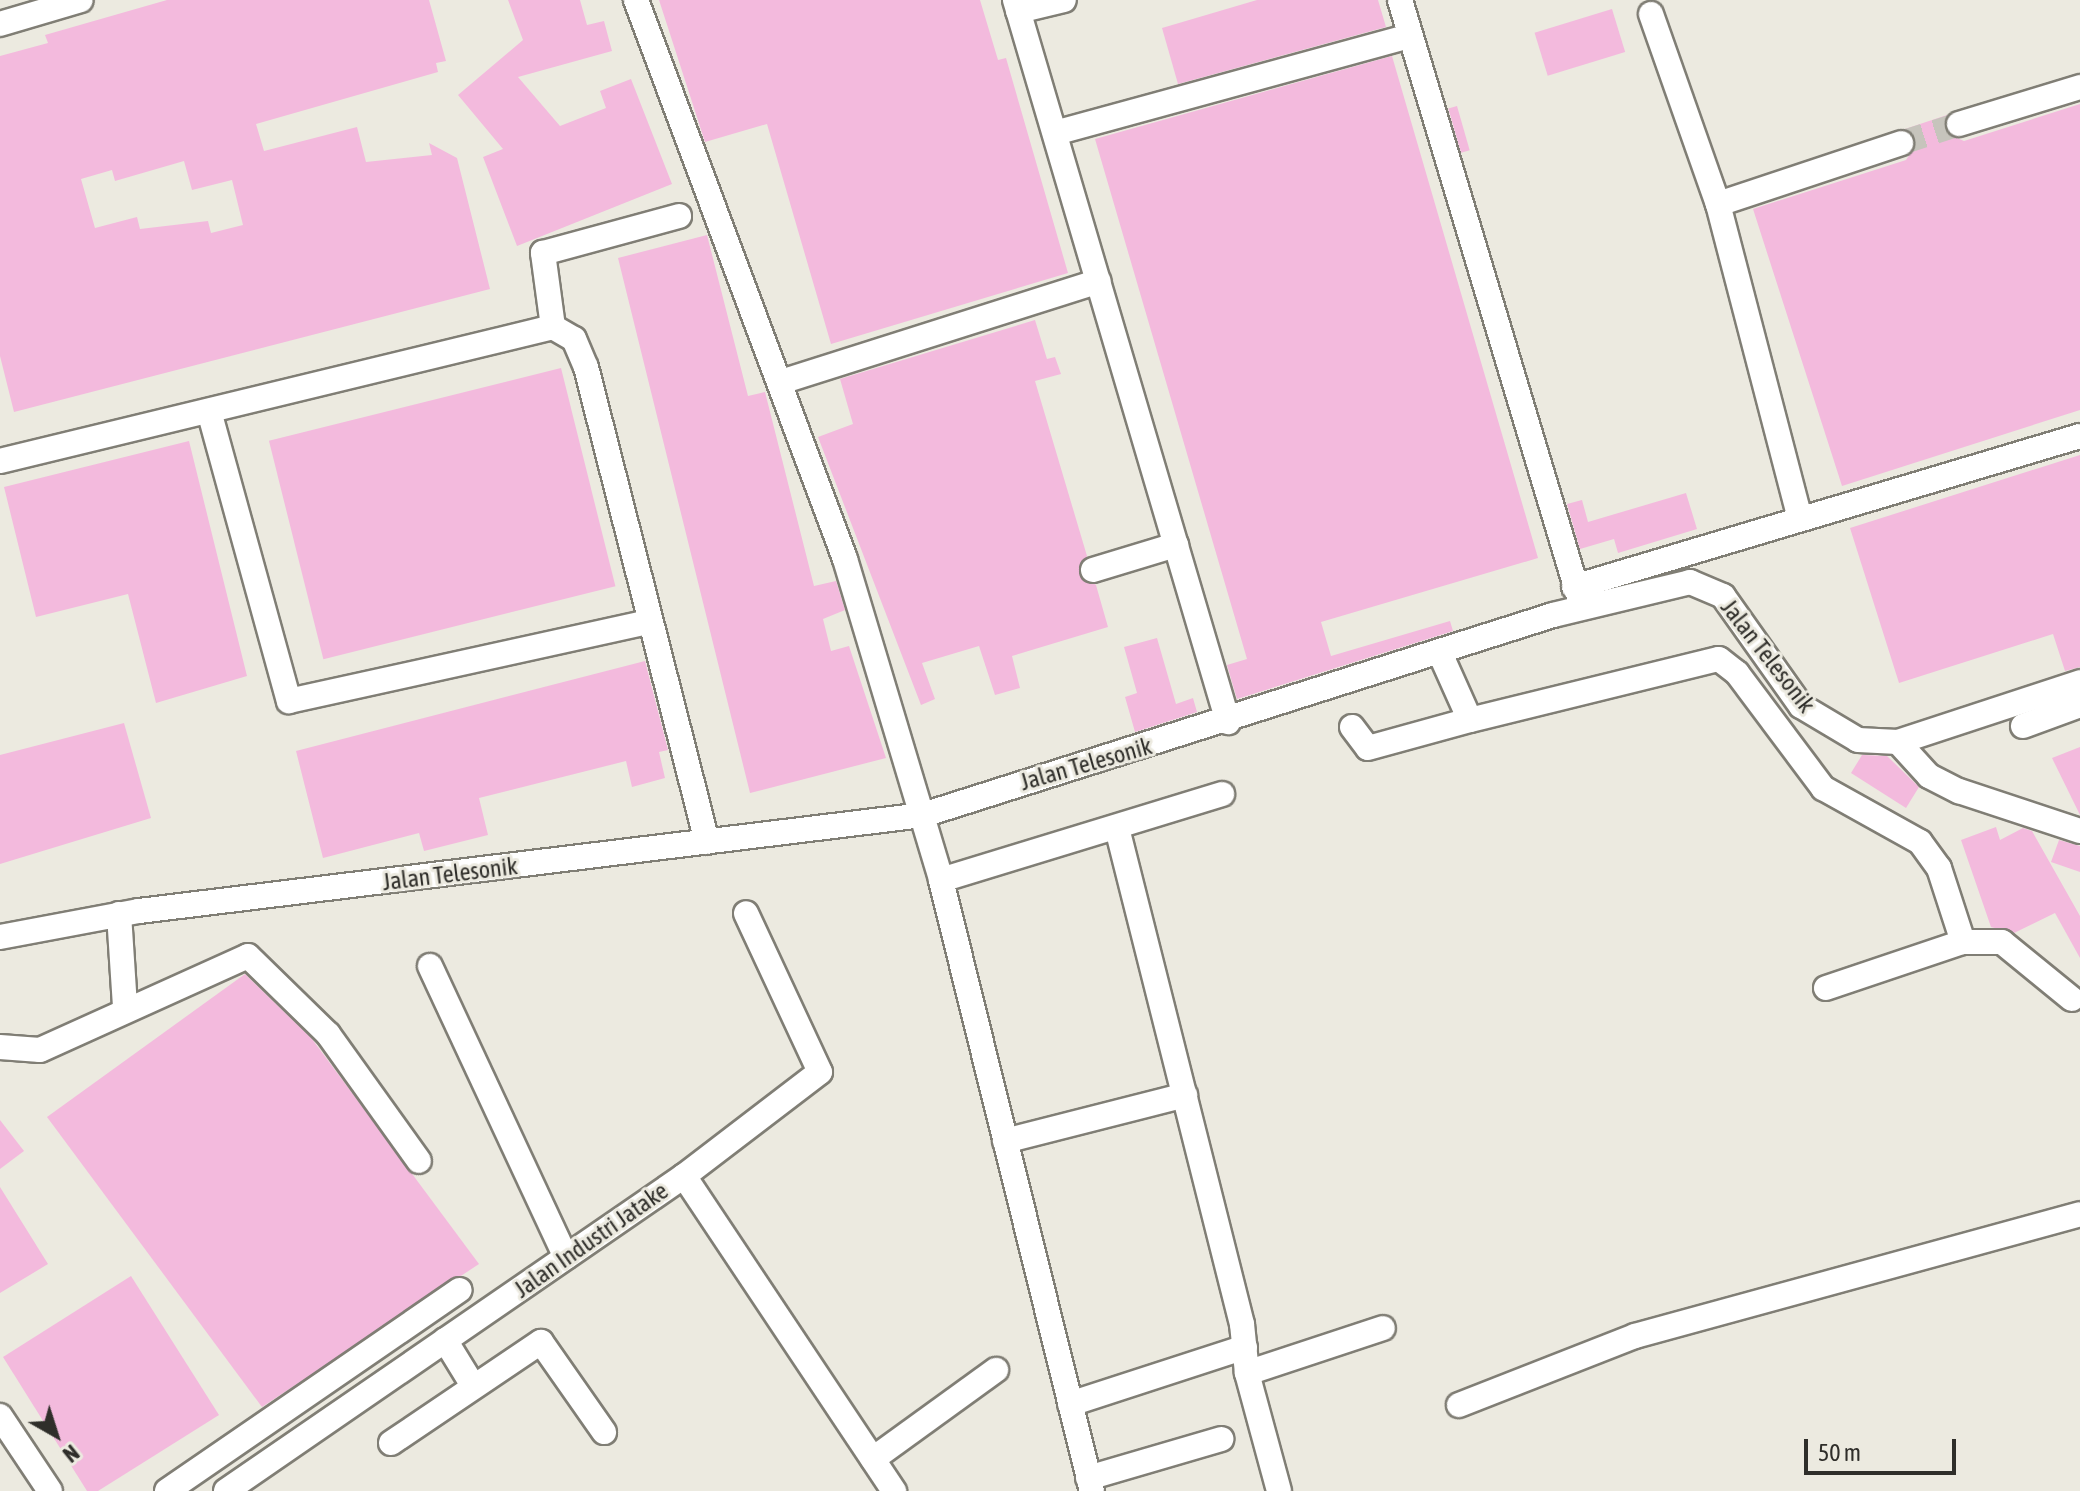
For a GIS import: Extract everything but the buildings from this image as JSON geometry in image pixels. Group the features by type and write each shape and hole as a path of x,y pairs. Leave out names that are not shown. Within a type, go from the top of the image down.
{"street":[{"path":"0,24 81,0"},
{"path":"636,0 784,381 923,815 1090,1484 1221,1439"},
{"path":"1064,0 1016,5 1228,722"},
{"path":"1400,0 1578,597 1800,518 1833,515 2080,436"},
{"path":"1651,14 1718,204 1800,518"},
{"path":"1055,133 1409,36"},
{"path":"1959,124 2080,87"},
{"path":"1718,204 1901,143"},
{"path":"553,327 543,253 679,216"},
{"path":"784,381 1099,281"},
{"path":"0,461 553,327 574,339 586,367 648,622 707,842"},
{"path":"209,411 289,701 648,622"},
{"path":"1093,570 1176,545"},
{"name":"Jalan Telesonik","path":"0,937 119,914 923,815 1228,722 1440,653 1578,597 1699,581 1723,596 1801,706 1828,728 1858,740 1898,742 2080,682"},
{"path":"1440,653 1470,720"},
{"path":"1352,727 1368,748 1719,659 1737,673 1823,788 1920,842 1939,868 1963,942"},
{"path":"2012,704 2026,733 2080,705"},
{"path":"1898,742 1929,776 1959,791 2080,831"},
{"path":"941,880 1222,794"},
{"path":"1117,828 1185,1095 1245,1347 1247,1373 1279,1491"},
{"path":"684,1176 820,1072 746,913"},
{"path":"119,914 125,1006"},
{"path":"1826,988 1963,942 2002,942 2072,999"},
{"path":"0,1047 40,1050 125,1006 229,960 254,958 328,1034 419,1161"},
{"path":"430,966 566,1257"},
{"path":"1005,1141 1185,1095"},
{"name":"Jalan Industri Jatake","path":"226,1491 684,1176 894,1491"},
{"path":"1459,1405 1635,1336 2080,1214"},
{"path":"167,1491 460,1290"},
{"path":"1247,1373 1383,1328"},
{"path":"445,1340 472,1384"},
{"path":"391,1443 472,1384 541,1342 604,1432"},
{"path":"1070,1404 1245,1347"},
{"path":"873,1459 996,1370"},
{"path":"0,1416 50,1491"}],"tunnel":[{"path":"1901,143 1959,124"}]}
